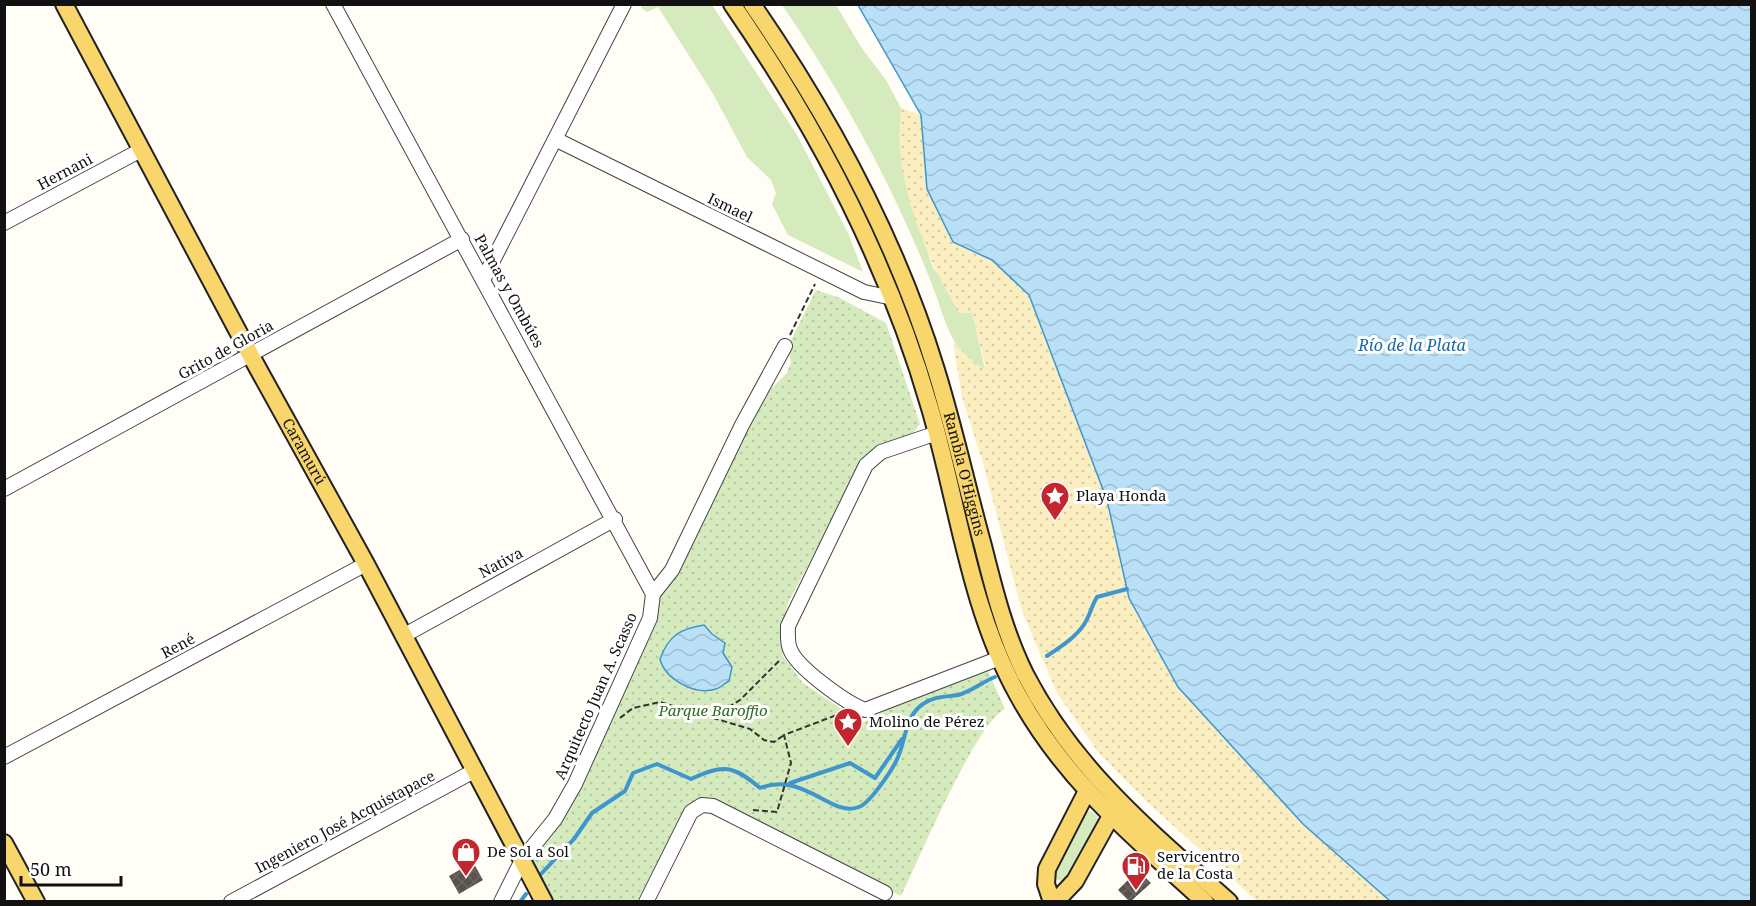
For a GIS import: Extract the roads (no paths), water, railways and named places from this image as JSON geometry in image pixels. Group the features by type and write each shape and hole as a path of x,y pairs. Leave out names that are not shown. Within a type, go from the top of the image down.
{"main road":[{"name":"Caramurú","path":"64,4 251,356 366,564 544,902"},
{"name":"Rambla O'Higgins","path":"732,4 813,131 848,196 893,298 916,362 937,433 974,582 1000,658 1030,716 1086,793 1115,810 1229,902"},
{"name":"Rambla O'Higgins","path":"752,4 807,89 848,160 908,290 936,368 990,576 1016,654 1044,708 1115,810 1205,902"},
{"path":"1086,793 1047,869 1046,884 1054,902 1076,881 1115,810"},
{"path":"4,843 36,902"}],"street":[{"name":"Palmas y Ombúes","path":"333,4 615,519 653,594"},
{"path":"484,278 624,4"},
{"name":"Ismael","path":"555,139 864,292 893,298"},
{"name":"Hernani","path":"4,223 141,150"},
{"name":"Grito de Gloria","path":"4,489 462,239"},
{"name":"Arquitecto Juan A. Scasso","path":"501,902 522,860 560,810 599,734 650,618 653,594 672,570 742,425 785,346"},
{"path":"937,433 881,452 866,465 788,626 790,650 802,666 856,707 864,710 1000,658"},
{"name":"Nativa","path":"403,636 615,519"},
{"name":"René","path":"4,757 366,564"},
{"name":"Ingeniero José Acquistapace","path":"231,902 474,771"},
{"path":"646,902 691,812 702,805 712,806 885,893"}],"water":[{"name":"Río de la Plata","path":"858,5 1751,5 1751,901 1390,901 1303,824 1178,687 1129,598 1107,500 1029,295 992,260 953,242 927,189 921,115"},
{"path":"704,625 725,643 723,653 732,667 729,681 708,691 690,688 674,679 660,659 667,644 676,634"}],"waterway":[{"path":"1047,656 1080,630 1097,597 1127,589"},
{"path":"541,874 574,839 592,813 625,791 633,773 657,764 691,779 711,771 727,769 751,780 760,788 776,784 790,785 838,806 849,809 859,807 875,792 891,769 901,750 909,721 917,709 931,700 958,695 995,677"},
{"path":"790,783 850,763 875,778 902,739"},
{"path":"520,902 526,894"}],"place":[{"name":"Playa Honda","path":"1055,522"},
{"name":"Molino de Pérez","path":"848,748"},
{"name":"De Sol a Sol","path":"466,878"},
{"name":"Servicentro de la Costa","path":"1136,892"}],"park label":[{"name":"Parque Baroffio","path":"713,711"}]}
